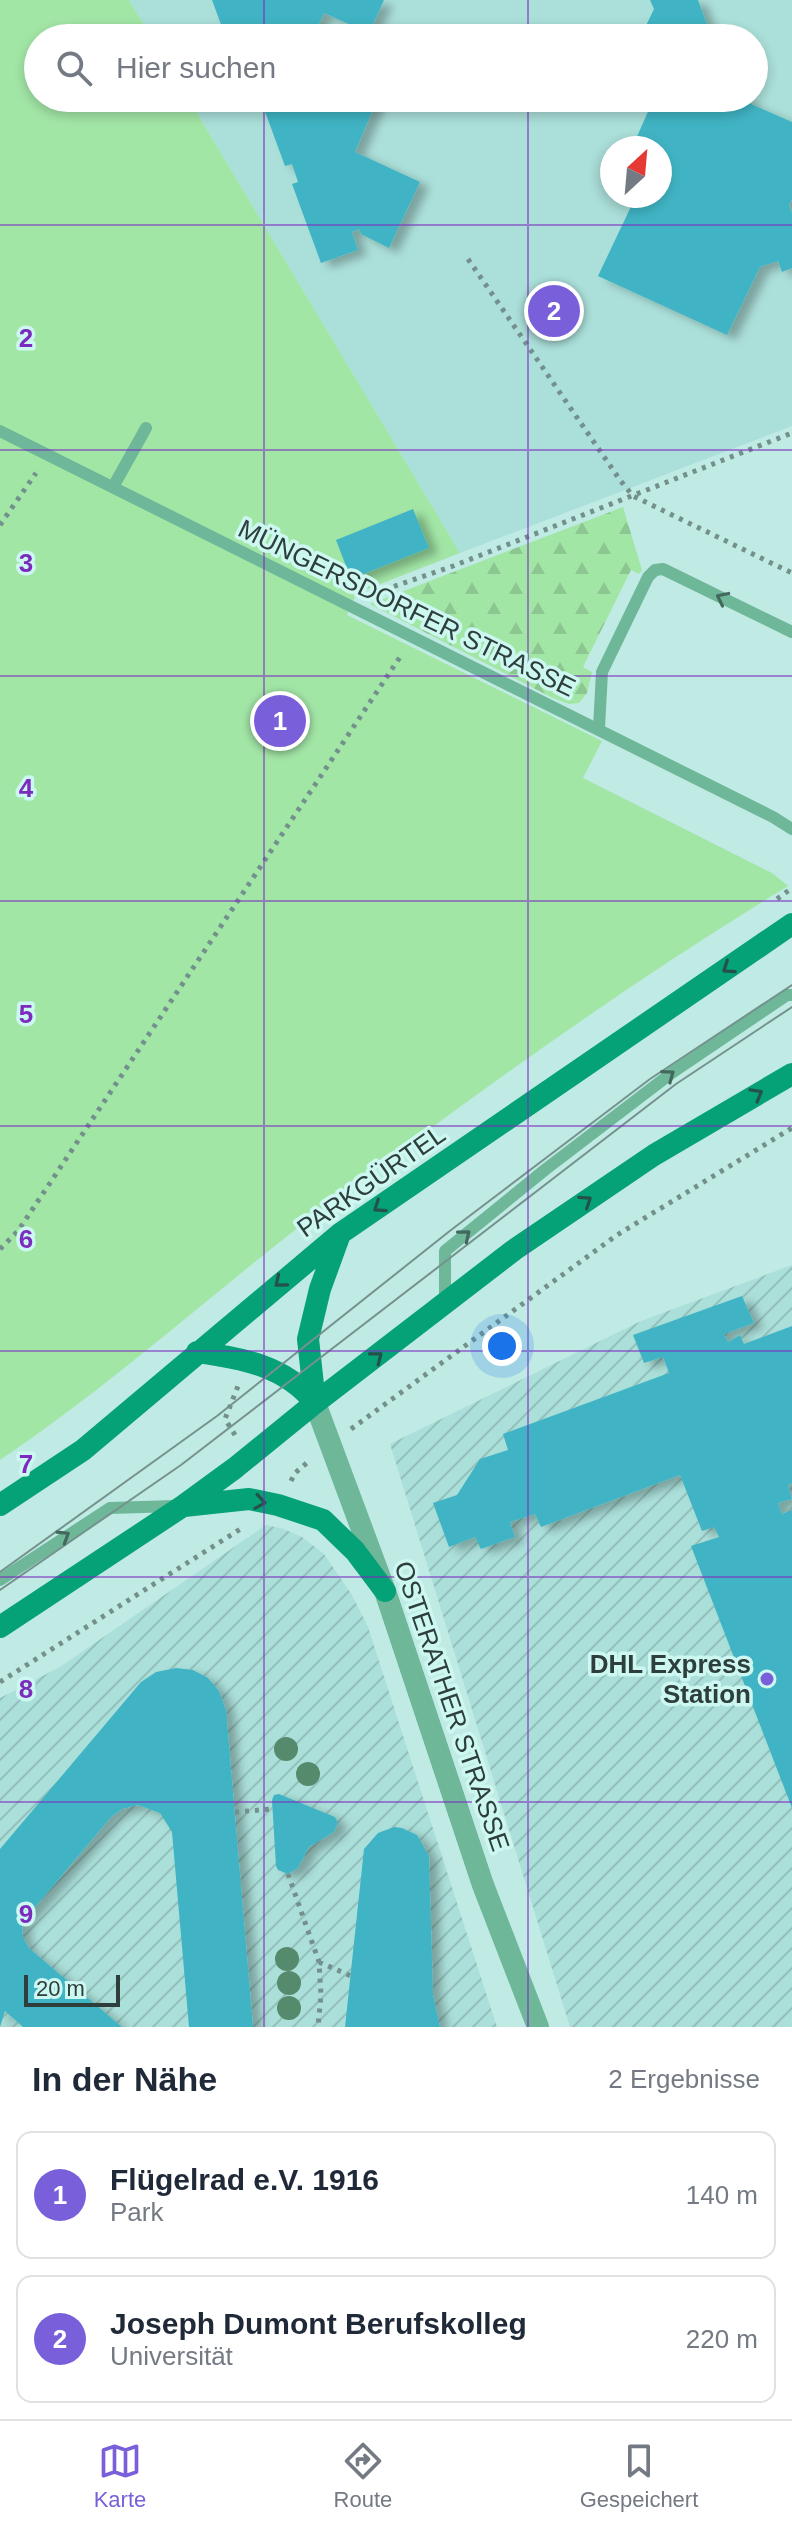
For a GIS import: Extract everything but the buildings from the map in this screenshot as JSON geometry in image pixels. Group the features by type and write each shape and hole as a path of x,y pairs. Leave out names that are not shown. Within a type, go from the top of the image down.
{"main road":[{"name":"PARKGÜRTEL","path":"0,1505 83,1450 341,1233 792,924"},
{"path":"0,1627 183,1506 249,1458 315,1403 514,1250 654,1155 792,1074"},
{"path":"315,1403 308,1339 320,1289 341,1233"},
{"path":"197,1352 228,1356 271,1370 293,1380 315,1403"},
{"path":"183,1506 249,1499 323,1520 355,1551 385,1591"}],"street":[{"name":"OSTERATHER STRASSE","path":"315,1403 385,1591 483,1885 538,2027"}],"lane":[{"path":"113,487 146,428"},
{"name":"MÜNGERSDORFER STRASSE","path":"0,431 599,728 792,829"},
{"path":"599,728 602,672 648,577 655,570 663,569 792,632"},
{"path":"445,1304 445,1251 673,1072 787,995 792,995"},
{"path":"0,1580 110,1508 183,1506"}],"path":[{"path":"468,259 633,496 792,573"},
{"path":"358,609 366,596 453,566 792,433"},
{"path":"0,525 48,456"},
{"path":"0,1249 18,1231 413,637"},
{"path":"0,1682 278,1505 295,1473 330,1445 617,1235 792,1128"},
{"path":"235,1812 272,1809"},
{"path":"288,1874 319,1962 321,1995 318,2027"},
{"path":"319,1962 351,1976"}],"shaded area":[{"path":"129,0 792,0 792,426 460,553 196,112 768,112 768,24 144,24"},
{"path":"792,1265 792,2027 570,2027 390,1444 641,1321"},
{"path":"266,1525 302,1537 324,1554 352,1595 368,1627 497,2027 0,2027 0,1698 60,1667"}],"green space":[{"path":"0,0 129,0 144,24 24,24 24,112 196,112 460,553 357,593 347,615 602,741 583,778 772,873 788,886 613,999 442,1120 289,1235 85,1399 0,1460"},
{"path":"623,507 642,570 639,574 631,570 583,667 592,672 587,693 579,703 569,704 553,698 370,604"}],"tram line":[{"path":"0,1572 217,1416 451,1230 650,1079 792,985"},
{"path":"0,1590 181,1465 676,1084 792,1007"}],"place":[{"name":"Joseph Dumont Berufskolleg","path":"554,311"},
{"name":"Flügelrad e.V. 1916","path":"280,721"},
{"name":"DHL Express Station","path":"767,1679"}]}
